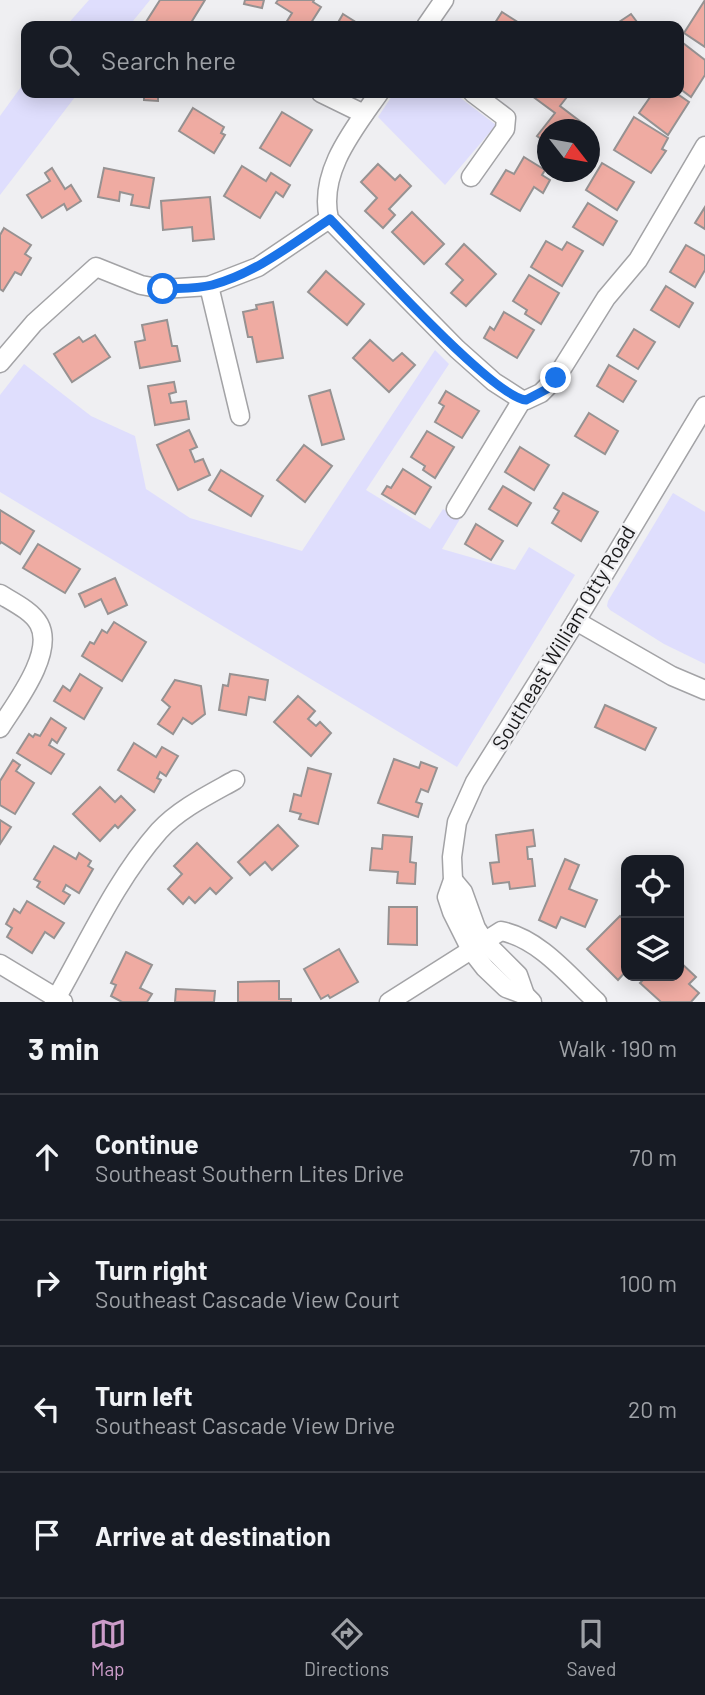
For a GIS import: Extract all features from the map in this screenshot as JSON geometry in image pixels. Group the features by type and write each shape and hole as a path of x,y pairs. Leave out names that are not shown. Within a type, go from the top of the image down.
{"street":[{"path":"429,21 444,0"},
{"path":"331,98 364,114"},
{"path":"375,98 342,150 328,183 326,205 330,219 457,349 494,382 522,400"},
{"path":"471,177 505,129 506,118 480,98"},
{"path":"456,509 522,400 541,393 556,378 606,298 638,260 705,146"},
{"path":"0,363 34,323 96,267 141,285 163,289 209,286 258,267 330,219"},
{"path":"209,286 240,416"},
{"name":"Southeast William Otty Road","path":"528,999 506,988 452,912 447,897 453,880 454,837 463,805 705,406"},
{"path":"0,594 26,610 39,624 43,640 42,654 0,728"},
{"path":"576,621 672,676 705,690"},
{"path":"0,964 58,1001 129,871 161,830 197,802 235,779"},
{"path":"389,1002 502,931 517,934 532,942 597,1002"}],"shaded area":[{"path":"89,0 150,0 133,21 70,21"},
{"path":"21,87 21,98 74,98 0,195 0,116"},
{"path":"391,98 461,98 496,125 445,185 378,117"},
{"path":"435,350 449,364 366,490 430,529 443,509 460,519 442,549 515,570 529,547 575,575 457,767 0,492 0,395 24,364 91,416 135,436 146,489 190,518 302,551"},
{"path":"673,493 705,512 705,664 664,644 607,606"}],"building":[{"path":"160,0 205,0 192,21 147,21"},
{"path":"245,0 264,0 262,8 244,4"},
{"path":"278,0 314,0 313,2 321,7 312,21 287,21 292,13 276,3"},
{"path":"705,0 705,47 684,33"},
{"path":"502,12 516,21 496,21"},
{"path":"343,14 354,21 339,21"},
{"path":"631,14 636,21 620,21"},
{"path":"684,44 705,60 705,75 691,97 684,92"},
{"path":"144,98 158,98 158,101"},
{"path":"535,98 566,98 560,106 577,119 550,119 555,113"},
{"path":"650,98 683,98 689,102 668,135 639,113"},
{"path":"193,108 224,127 221,133 225,135 214,153 179,131"},
{"path":"282,112 312,130 290,166 260,148"},
{"path":"634,117 668,138 662,149 666,151 651,173 614,150"},
{"path":"524,157 537,165 537,182 549,182 543,193 534,187 520,211 491,194 506,170 514,174"},
{"path":"602,163 634,182 617,210 586,190 591,182 600,182"},
{"path":"378,164 395,180 400,175 411,186 389,209 395,215 383,228 365,211 377,198 361,182"},
{"path":"242,166 266,181 271,173 290,185 283,197 276,192 260,218 224,196"},
{"path":"52,168 65,189 71,185 81,201 67,210 64,204 42,218 27,195 50,181 45,173"},
{"path":"104,168 154,178 149,208 131,205 133,195 120,192 119,201 98,197"},
{"path":"210,197 214,239 193,241 192,227 163,230 161,201"},
{"path":"588,203 617,221 603,245 573,227"},
{"path":"705,207 705,229 695,223"},
{"path":"412,212 444,244 424,264 392,232"},
{"path":"4,228 31,245 25,254 31,258 21,275 15,272 3,291 0,289 0,235"},
{"path":"546,241 562,250 567,242 583,251 562,286 531,267"},
{"path":"464,244 496,274 466,306 451,293 463,280 446,264"},
{"path":"686,245 705,256 705,270 695,287 670,272"},
{"path":"326,271 364,304 347,325 308,292"},
{"path":"529,275 559,293 541,324 525,314 527,310 513,301"},
{"path":"666,286 693,303 679,327 651,310"},
{"path":"273,302 283,358 257,362 243,312 257,309 256,305"},
{"path":"504,312 534,330 517,358 484,338 490,327 494,330"},
{"path":"167,320 172,346 177,346 180,361 140,368 135,342 145,340 142,325"},
{"path":"634,329 655,342 638,369 617,356"},
{"path":"95,335 110,357 72,382 54,354 79,337 83,342"},
{"path":"370,340 393,361 402,353 415,365 389,392 353,358"},
{"path":"609,365 636,381 623,402 597,386"},
{"path":"174,382 176,392 169,394 171,403 186,401 189,419 155,425 148,386"},
{"path":"330,390 344,439 322,445 309,396"},
{"path":"446,391 479,411 462,438 435,422 444,406 439,403"},
{"path":"589,413 618,431 605,454 575,436"},
{"path":"189,430 197,447 190,450 195,462 203,459 210,475 178,490 157,445"},
{"path":"427,431 454,447 435,478 423,470 425,466 411,457"},
{"path":"304,445 332,466 305,502 277,480"},
{"path":"520,447 549,465 534,490 505,472"},
{"path":"403,469 431,487 415,514 382,494 387,486 391,488"},
{"path":"221,470 263,496 251,516 209,490"},
{"path":"503,486 531,503 517,526 489,509"},
{"path":"563,493 598,512 581,541 552,523 559,511 554,508"},
{"path":"0,510 34,531 20,554 1,542 0,544"},
{"path":"476,524 503,541 491,560 465,544"},
{"path":"38,544 80,569 65,593 23,568"},
{"path":"115,578 127,605 108,614 101,599 85,607 79,594"},
{"path":"114,622 146,642 122,681 82,656 90,642 94,644 102,630 107,633"},
{"path":"80,674 102,688 84,719 54,701 63,686 70,691"},
{"path":"230,674 268,680 265,700 249,697 246,715 219,710 223,685 228,686"},
{"path":"175,680 201,686 205,714 192,724 183,718 173,734 158,724 170,707 162,700"},
{"path":"298,696 315,711 308,719 316,726 320,722 331,733 311,756 274,722"},
{"path":"605,705 656,728 645,750 595,727"},
{"path":"51,718 66,728 57,743 52,739 49,745 64,754 51,774 17,753 29,734 33,737 35,734 40,736"},
{"path":"134,743 156,757 162,747 178,756 166,776 160,772 157,778 161,780 154,792 118,770"},
{"path":"394,759 419,768 421,762 437,768 428,792 421,789 416,802 422,804 418,817 378,803"},
{"path":"13,760 20,765 16,771 34,783 15,814 0,805 0,781"},
{"path":"308,768 331,774 318,824 299,819 301,814 290,811 294,794 301,796"},
{"path":"100,787 115,802 121,796 135,810 118,828 115,825 100,841 73,814"},
{"path":"0,820 11,827 0,844"},
{"path":"278,825 298,846 272,870 265,862 250,875 238,862"},
{"path":"533,830 535,846 527,847 528,859 532,859 535,886 510,889 509,882 493,884 490,863 499,862 496,835"},
{"path":"383,835 412,837 410,862 416,863 415,884 397,883 398,872 370,870 372,848 382,849"},
{"path":"197,843 232,878 216,894 210,888 195,903 189,897 183,904 168,889 182,874 174,866"},
{"path":"54,846 76,859 79,853 91,861 88,866 93,869 79,893 66,885 63,891 70,895 64,904 37,887 40,882 34,879"},
{"path":"565,859 579,865 569,889 597,900 585,927 561,917 556,928 539,920"},
{"path":"27,901 64,923 54,938 45,932 32,953 7,937 12,928 6,924 14,909 20,913"},
{"path":"389,907 417,907 417,945 388,944"},
{"path":"621,917 621,977 618,980 587,949"},
{"path":"339,949 358,982 330,998 328,995 321,999 304,969"},
{"path":"126,952 152,965 140,988 152,994 147,1002 122,1002 111,996 116,985 111,983"},
{"path":"684,966 696,977 689,984 699,993 691,1002 661,1002 640,983 684,981"},
{"path":"279,981 279,999 291,999 291,1002 238,1002 238,982"},
{"path":"176,989 215,991 214,1002 175,1002"}],"route":[{"path":"163,289 209,286 234,278 258,267 330,219 457,349 508,392 526,400 547,389 556,378"}]}
